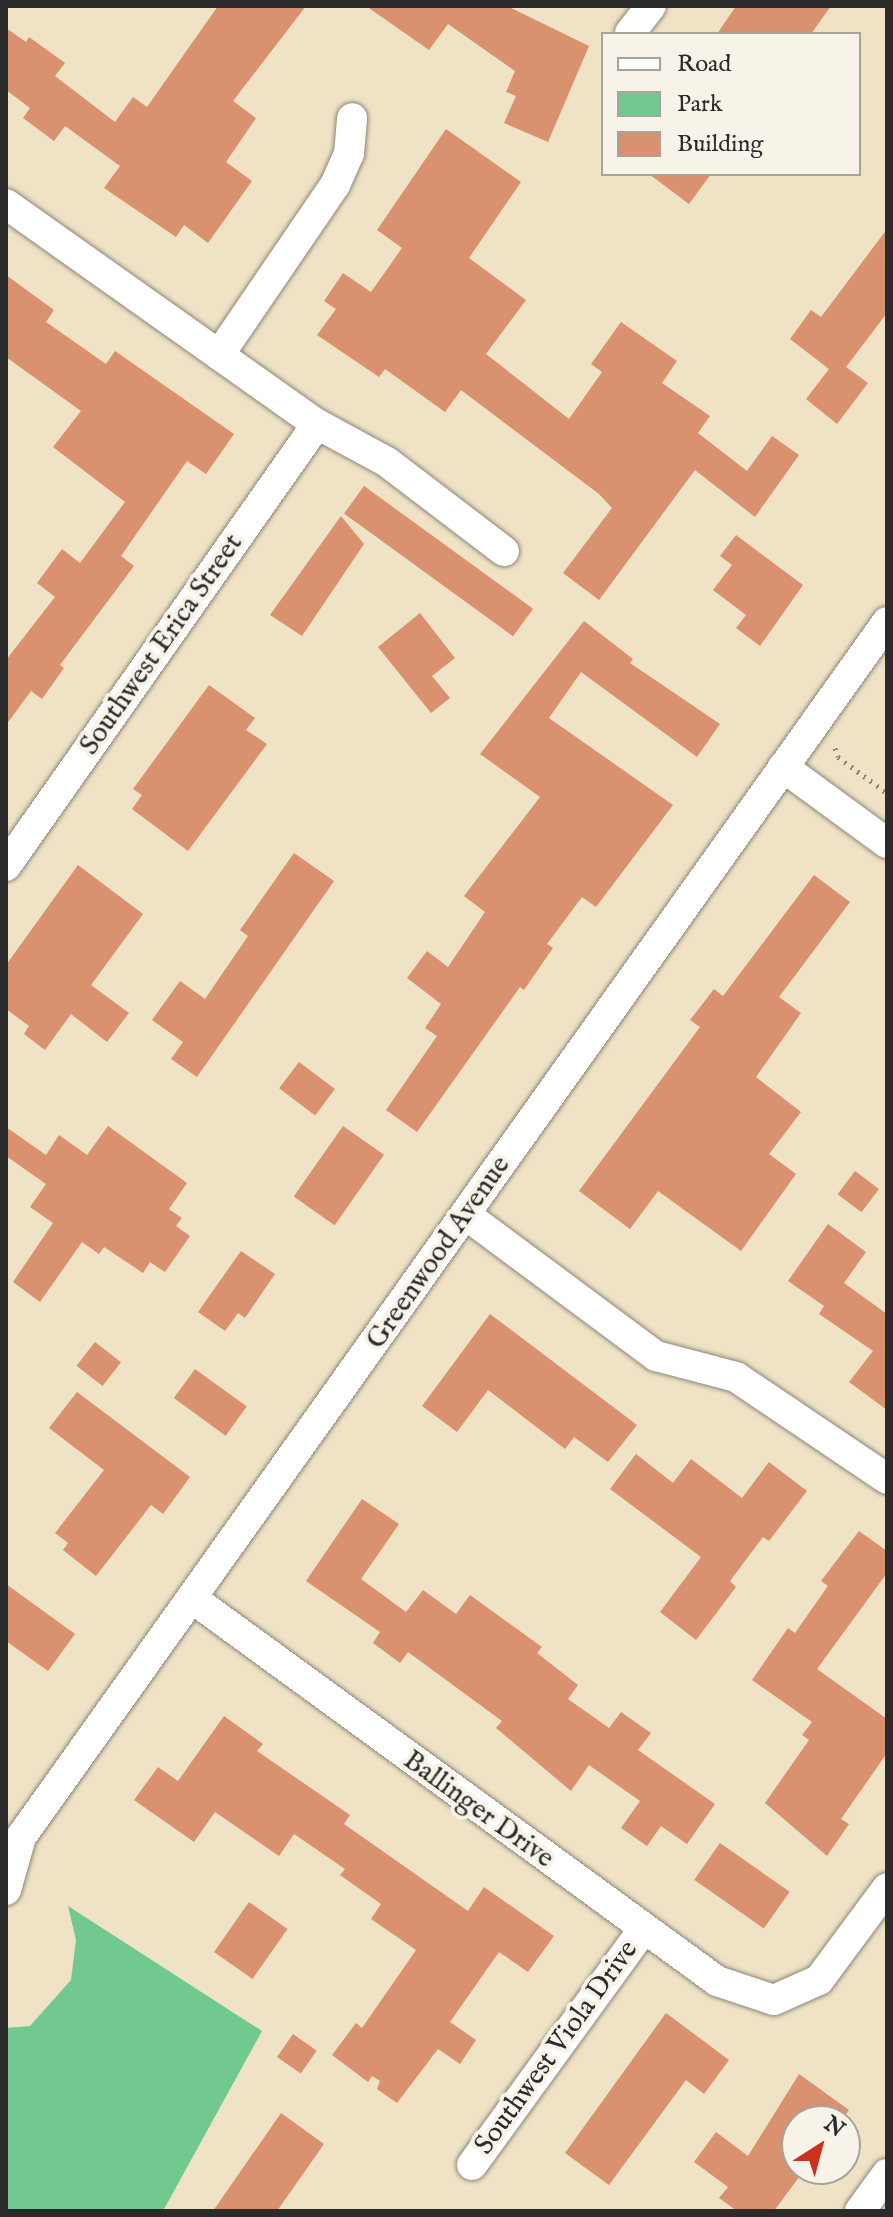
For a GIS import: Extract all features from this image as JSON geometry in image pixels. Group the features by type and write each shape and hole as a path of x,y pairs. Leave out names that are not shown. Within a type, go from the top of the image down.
{"street":[{"path":"631,32 651,6"},
{"path":"219,355 335,185 349,154 352,118"},
{"path":"6,204 317,424 387,462 504,551"},
{"name":"Southwest Erica Street","path":"6,866 317,424"},
{"name":"Greenwood Avenue","path":"6,1890 13,1832 193,1599 887,622"},
{"path":"783,767 887,843"},
{"path":"466,1215 656,1356 736,1377 887,1479"},
{"name":"Ballinger Drive","path":"193,1599 642,1931 717,1981 774,2000 819,1980 887,1888"},
{"name":"Southwest Viola Drive","path":"472,2165 642,1931"},
{"path":"860,2211 887,2174"}],"path":[{"path":"832,741 838,757 887,793"}],"green space":[{"path":"68,1906 262,2031 163,2211 6,2211 6,2028 30,2026 71,1980 76,1940"}],"building":[{"path":"218,6 306,6 233,101 256,118 226,162 252,181 208,243 184,225 176,237 104,188 120,166 65,126 54,141 23,118 30,108 6,90 6,28 26,42 29,37 65,63 55,76 115,122 133,97 147,107"},
{"path":"366,6 507,6 589,46 548,142 504,123 516,96 506,92 515,71 448,24 429,50"},
{"path":"736,6 831,6 812,32 718,32"},
{"path":"446,129 521,182 469,258 526,300 486,354 569,419 602,372 591,364 621,322 677,361 662,383 710,416 698,433 747,471 772,436 799,455 755,517 695,470 599,600 563,573 612,508 599,494 461,390 445,412 385,369 379,377 317,335 336,309 324,301 343,273 371,292 402,248 377,230"},
{"path":"652,176 710,176 689,204"},
{"path":"887,229 887,313 846,367 868,383 837,424 806,399 829,369 790,339 811,310 821,317"},
{"path":"6,275 54,310 46,322 106,364 115,351 234,434 206,474 187,461 121,556 134,566 60,665 64,668 42,699 31,691 6,725 6,660 55,597 37,583 62,549 80,563 125,502 53,447 81,411 6,357"},
{"path":"364,486 533,609 513,636 344,514"},
{"path":"341,516 364,544 302,636 270,615"},
{"path":"736,535 803,585 760,646 736,628 746,615 713,590 732,565 720,556"},
{"path":"420,613 455,658 432,676 450,698 431,713 378,647"},
{"path":"584,621 633,659 630,663 720,724 697,757 581,672 549,718 673,805 596,907 582,897 547,944 553,948 524,990 520,987 417,1132 386,1110 437,1036 425,1028 441,1004 407,978 427,951 448,967 485,912 464,896 540,797 480,754"},
{"path":"209,685 255,718 246,730 267,744 188,851 132,809 142,795 133,789"},
{"path":"294,853 334,881 197,1077 171,1059 183,1042 152,1020 180,981 205,999 248,936 240,930"},
{"path":"78,865 143,914 91,985 129,1013 107,1042 71,1014 45,1050 24,1034 29,1026 6,1009 6,965"},
{"path":"814,875 850,902 779,997 801,1013 756,1077 801,1112 769,1154 796,1174 741,1251 658,1191 630,1229 579,1191 700,1027 690,1020 714,989 723,996"},
{"path":"299,1062 335,1089 315,1115 279,1088"},
{"path":"108,1126 187,1183 169,1209 182,1218 176,1226 190,1236 165,1272 150,1262 143,1273 104,1247 99,1254 82,1242 40,1302 13,1282 53,1223 30,1207 46,1184 6,1156 6,1127 46,1155 59,1135 87,1155"},
{"path":"343,1126 384,1155 335,1225 294,1196"},
{"path":"855,1171 879,1189 862,1212 838,1194"},
{"path":"828,1224 866,1252 844,1283 887,1314 887,1410 849,1382 873,1351 819,1314 824,1306 788,1281"},
{"path":"241,1251 275,1274 245,1318 238,1313 225,1331 198,1312"},
{"path":"490,1314 637,1425 608,1462 574,1437 565,1449 488,1390 457,1432 422,1406"},
{"path":"95,1342 121,1362 103,1386 77,1366"},
{"path":"195,1369 247,1407 226,1436 174,1398"},
{"path":"77,1392 190,1477 163,1514 151,1505 96,1576 63,1550 68,1543 55,1533 104,1470 49,1428"},
{"path":"636,1454 673,1483 691,1459 742,1498 769,1462 807,1491 769,1541 763,1537 730,1581 736,1587 696,1640 660,1612 701,1557 610,1489"},
{"path":"362,1499 399,1524 361,1579 406,1612 423,1590 456,1614 470,1595 542,1647 537,1653 578,1685 568,1699 609,1728 621,1712 651,1733 638,1750 715,1804 687,1844 661,1826 647,1846 621,1828 640,1801 589,1765 571,1791 496,1728 502,1721 408,1652 400,1663 373,1643 380,1632 306,1581"},
{"path":"859,1531 887,1551 887,1573 817,1669 887,1719 887,1753 841,1819 849,1824 827,1856 765,1803 809,1740 802,1735 812,1722 752,1680 788,1628 795,1633 828,1586 821,1581"},
{"path":"6,1584 75,1634 48,1671 6,1641"},
{"path":"224,1716 263,1744 257,1751 350,1815 344,1824 468,1911 484,1887 554,1936 528,1972 499,1952 450,2022 476,2040 460,2064 438,2049 397,2103 377,2089 380,2081 372,2076 368,2082 332,2055 356,2023 362,2028 416,1950 371,1919 381,1904 340,1875 345,1869 294,1834 279,1856 215,1812 194,1842 134,1800 158,1767 178,1781"},
{"path":"720,1843 790,1892 764,1929 694,1880"},
{"path":"249,1902 288,1929 253,1979 214,1952"},
{"path":"666,2013 729,2060 704,2094 686,2080 609,2185 565,2153"},
{"path":"293,2034 317,2051 301,2074 277,2057"},
{"path":"799,2074 842,2105 781,2105 781,2185 793,2185 774,2211 737,2211 719,2198 728,2187 694,2162 716,2132 748,2156"},
{"path":"281,2113 324,2144 277,2211 213,2211"}]}
